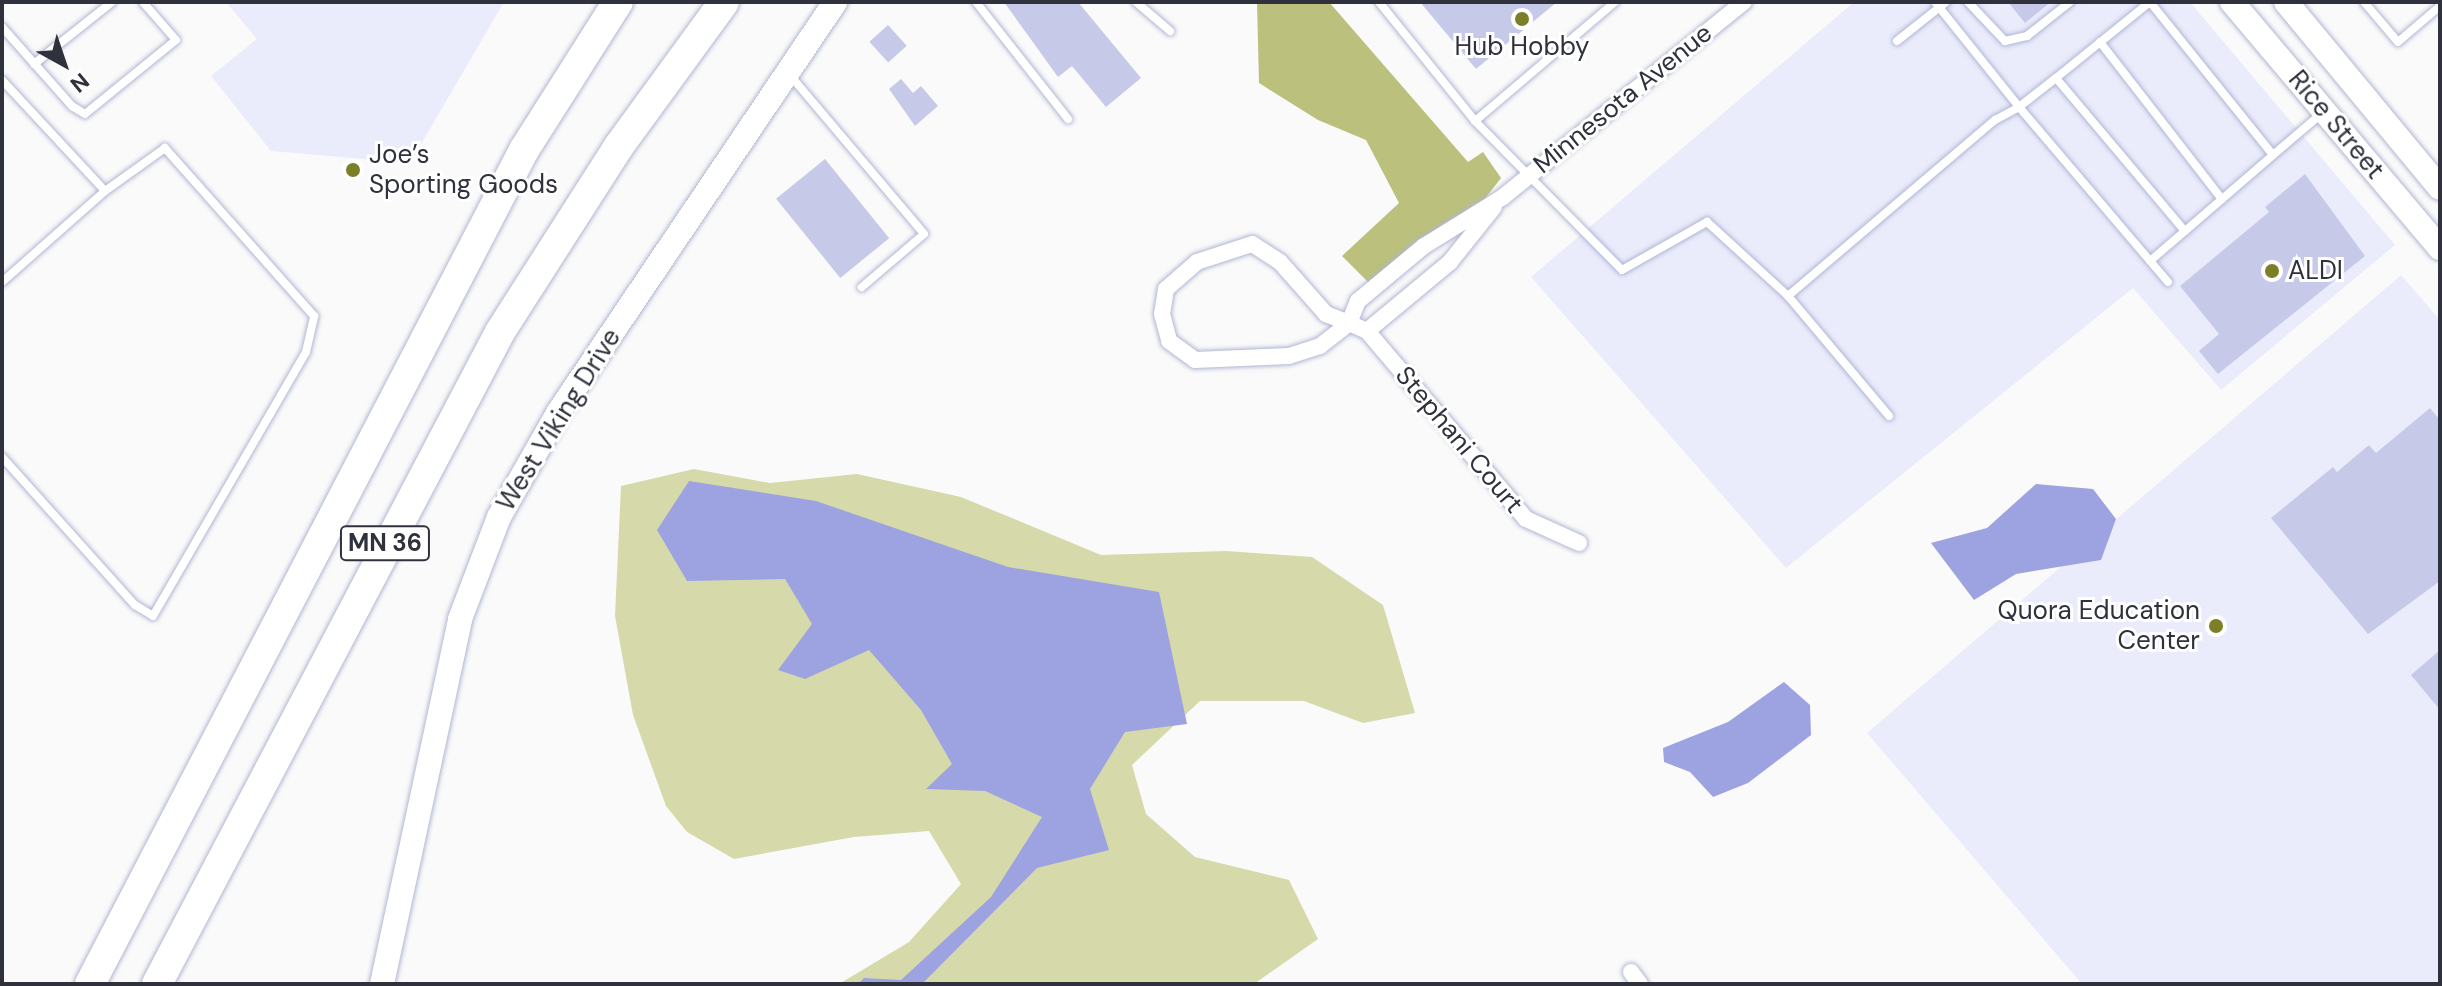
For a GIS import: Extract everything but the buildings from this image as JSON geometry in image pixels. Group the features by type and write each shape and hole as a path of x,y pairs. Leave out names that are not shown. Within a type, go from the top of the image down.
{"highway":[{"path":"421,356 524,150 618,2"},
{"name":"MN 36","path":"90,984 421,356 514,193 641,2"},
{"name":"MN 36","path":"157,984 446,428 558,238 724,2"},
{"path":"640,118 744,2"}],"street":[{"name":"West Viking Drive","path":"382,984 460,619 499,517 558,413 786,70 835,2"},
{"name":"Minnesota Avenue","path":"1349,323 1326,314 1280,262 1252,244 1197,262 1166,289 1162,314 1169,341 1195,360 1289,356 1320,346 1349,323 1358,301 1424,246 1503,197 1744,2"},
{"name":"Rice Street","path":"2232,2 2440,248"},
{"name":"Rice Street","path":"2286,2 2440,188"},
{"name":"Minnesota Avenue","path":"1367,331 1450,262 1503,197"},
{"name":"Stephani Court","path":"1349,323 1367,331 1526,519 1579,543"}],"lane":[{"path":"34,64 112,2"},
{"path":"2,27 72,106 85,114 176,40 143,2"},
{"path":"976,2 1068,119"},
{"path":"1136,2 1170,31"},
{"path":"1379,2 1475,121 1531,173 1622,270 1707,222 1788,296 1889,416"},
{"path":"1475,121 1615,2"},
{"path":"1968,2 2005,41 2027,36 2070,2"},
{"path":"1788,296 1995,120 2019,107 2150,2 2273,155"},
{"path":"2364,2 2398,42 2440,6"},
{"path":"1897,41 1940,4 2019,107 2168,282"},
{"path":"2100,42 2222,199"},
{"path":"786,70 924,234 862,287"},
{"path":"2056,78 2185,231"},
{"path":"2,80 105,191"},
{"path":"2150,261 2325,111"},
{"path":"2,282 105,191 165,148 314,316 306,352 153,616 135,605 2,457"}],"shaded area":[{"path":"226,2 504,2 410,163 271,151 211,76 257,39"},
{"path":"1854,2 2190,2 2395,245 2221,390 2133,288 1786,568 1531,277"},
{"name":"Quora Education Center","path":"2401,275 2440,320 2440,979 2434,984 2082,984 1867,733"}],"green space":[{"path":"1257,2 1329,2 1468,162 1483,152 1501,178 1484,200 1370,284 1342,256 1399,203 1366,140 1318,120 1259,83"},
{"path":"694,469 770,483 857,474 961,497 1101,555 1226,551 1312,557 1383,605 1415,713 1363,723 1304,701 1200,701 1132,765 1146,814 1195,857 1289,880 1318,939 1254,984 839,984 909,942 961,884 929,831 854,837 734,859 687,832 666,806 633,715 615,616 621,486"}],"water":[{"path":"689,481 816,501 1008,567 1159,592 1187,724 1125,732 1090,789 1109,850 1037,868 922,984 858,984 864,978 901,980 991,897 1042,817 985,791 926,789 952,764 921,710 869,650 805,679 778,670 812,624 785,579 687,581 657,530"},
{"path":"2036,484 2093,489 2116,519 2101,560 2016,574 1974,600 1931,543 1987,528"},
{"path":"1784,682 1810,705 1811,735 1748,783 1713,797 1690,772 1664,762 1663,748 1728,722"}],"place":[{"name":"Hub Hobby","path":"1522,19"},
{"name":"Joe’s Sporting Goods","path":"353,170"},
{"name":"ALDI","path":"2272,271"},
{"name":"Quora Education Center","path":"2216,626"}]}
